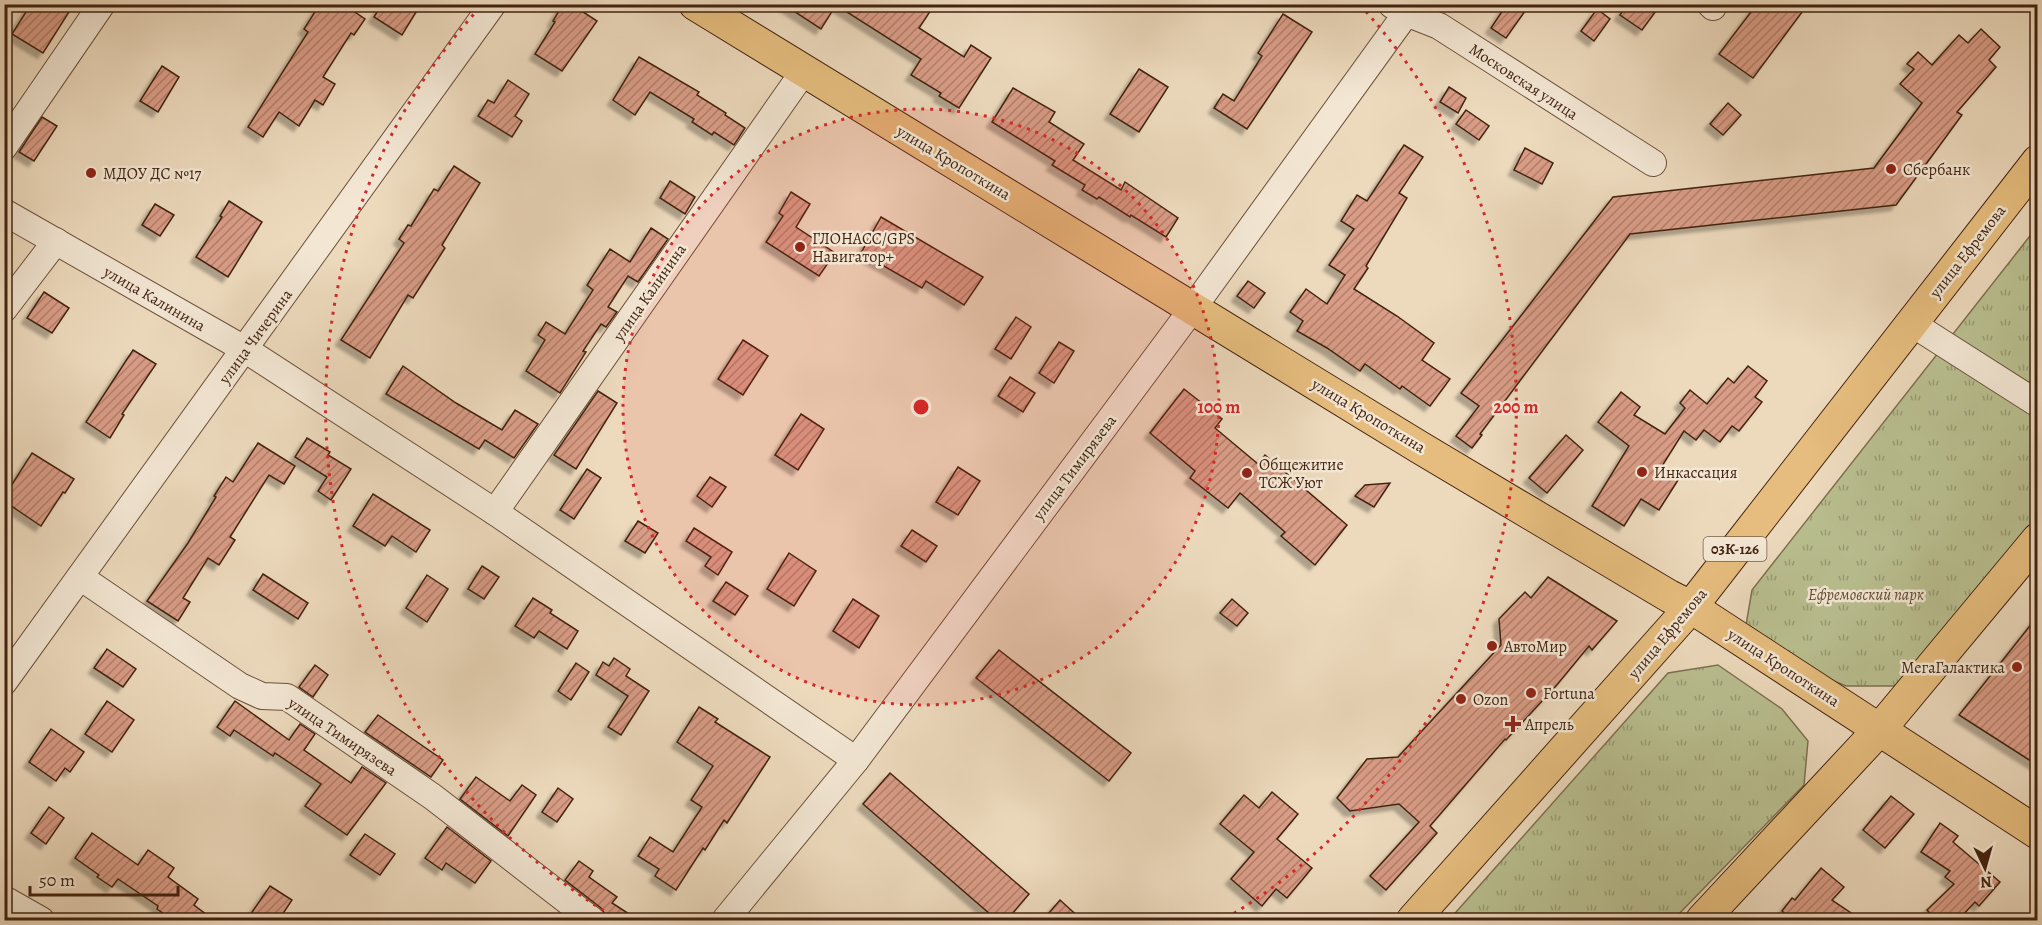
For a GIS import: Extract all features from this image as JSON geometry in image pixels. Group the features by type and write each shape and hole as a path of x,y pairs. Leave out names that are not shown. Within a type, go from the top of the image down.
{"main road":[{"name":"улица Кропоткина","path":"695,4 1542,521 1691,607 2037,833"},
{"name":"улица Ефремова","path":"1413,921 1691,607 2037,161"},
{"path":"1702,921 1880,729 2037,539"}],"street":[{"path":"4,147 102,4"},
{"name":"улица Чичерина","path":"8,669 80,577 246,350 494,4"},
{"name":"Московская улица","path":"1404,7 1439,26 1653,163"},
{"name":"улица Тимирязева","path":"724,921 856,760 1193,308 1404,7"},
{"name":"улица Калинина","path":"495,513 804,71"},
{"name":"улица Калинина","path":"4,212 246,350 495,513 856,760"},
{"path":"4,309 56,241"},
{"path":"1911,323 2037,404"},
{"name":"улица Тимирязева","path":"80,577 240,686 262,696 287,697 433,797 592,921"},
{"path":"4,898 41,921"}],"green space":[{"name":"Ефремовский парк","path":"2037,227 2037,521 1911,686 1846,686 1817,674 1746,625 1752,590"},
{"path":"1718,665 1782,709 1808,741 1804,785 1673,920 1449,920 1668,673"}],"building":[{"path":"31,4 74,4 43,53 12,34"},
{"path":"320,4 343,4 365,19 354,35 351,33 323,77 335,84 323,105 315,100 299,126 279,112 263,137 248,127 308,32 304,29"},
{"path":"382,4 421,4 402,35 374,17"},
{"path":"563,4 571,4 597,21 562,71 535,54 555,22 553,21"},
{"path":"783,4 922,4 931,10 919,28 964,57 971,45 991,58 959,108 939,96 941,93 911,75 921,59 836,5 821,29"},
{"path":"1507,4 1530,4 1506,38 1491,28"},
{"path":"1627,4 1661,4 1642,30 1620,15"},
{"path":"1757,4 1808,4 1753,78 1719,54"},
{"path":"1597,9 1610,19 1594,41 1581,31"},
{"path":"1283,14 1312,32 1247,129 1214,108 1223,94 1234,101 1262,56 1258,53"},
{"path":"1981,29 2000,47 1989,60 1996,67 1957,112 1962,115 1896,205 1630,234 1480,434 1482,435 1472,448 1456,436 1479,406 1461,393 1613,197 1874,168 1922,103 1900,84 1914,69 1907,64 1918,52 1932,65 1959,35 1968,43"},
{"path":"639,57 699,92 697,95 745,128 734,145 714,132 712,135 692,122 694,119 650,92 635,115 613,100"},
{"path":"162,66 179,77 158,112 140,101"},
{"path":"1139,69 1168,87 1139,132 1110,114"},
{"path":"508,80 529,94 515,116 522,121 512,137 478,116 488,100 494,103"},
{"path":"1449,87 1466,98 1458,113 1440,102"},
{"path":"1013,88 1055,112 1049,122 1084,144 1073,160 1121,190 1125,182 1178,218 1166,237 1099,197 1097,199 1082,190 1085,185 1052,165 1055,161 992,122"},
{"path":"1728,103 1741,115 1723,135 1710,124"},
{"path":"1466,110 1489,126 1479,140 1456,124"},
{"path":"42,117 57,126 34,161 19,152"},
{"path":"1404,145 1423,157 1399,193 1407,198 1354,289 1434,343 1422,360 1450,379 1430,406 1402,386 1400,389 1365,364 1360,371 1297,331 1303,321 1290,312 1306,289 1327,304 1345,275 1329,265 1354,229 1341,221 1357,195 1367,201"},
{"path":"1525,148 1553,163 1542,184 1514,170"},
{"path":"454,166 480,183 442,245 445,248 413,298 408,295 370,358 341,340 404,243 399,239 408,225 411,226 434,189 438,191"},
{"path":"670,181 695,197 685,214 660,198"},
{"name":"ГЛОНАСС/GPS Навигатор+","path":"791,192 810,204 796,227 835,253 819,276 766,242 783,216 779,213"},
{"path":"229,201 262,222 228,277 196,257 222,217 220,216"},
{"path":"155,204 174,215 160,236 142,225"},
{"path":"881,217 983,277 964,305 926,281 922,288 861,253"},
{"path":"651,228 668,239 638,282 628,276 608,307 617,312 606,327 601,324 560,393 526,371 545,340 538,335 546,322 565,334 593,290 587,285 610,249 630,262"},
{"path":"1248,281 1265,293 1254,308 1237,296"},
{"path":"44,292 69,308 52,333 27,318"},
{"path":"1016,317 1031,327 1011,359 995,349"},
{"path":"743,340 768,356 743,395 718,379"},
{"path":"1059,342 1074,351 1054,383 1039,373"},
{"path":"133,350 156,364 122,414 124,415 110,438 86,422"},
{"path":"403,366 456,403 502,430 515,410 538,424 514,458 485,440 479,449 386,394"},
{"path":"1748,366 1767,381 1755,397 1762,402 1739,431 1732,426 1720,442 1704,430 1696,440 1684,431 1662,466 1680,477 1659,510 1641,499 1624,526 1592,506 1629,446 1598,422 1621,392 1640,407 1634,415 1665,434 1685,408 1680,403 1690,390 1707,404 1728,378 1734,383"},
{"path":"1010,377 1035,393 1023,412 998,396"},
{"name":"Общежитие ТСЖ Уют","path":"1184,389 1222,419 1215,428 1258,464 1265,455 1347,525 1315,565 1281,536 1285,532 1240,493 1228,508 1190,478 1195,471 1150,433"},
{"path":"598,391 617,403 576,469 554,455"},
{"path":"801,414 824,429 798,470 775,455"},
{"path":"1566,435 1583,450 1547,493 1529,478"},
{"path":"307,438 330,452 328,455 351,469 331,500 318,491 327,477 295,457"},
{"path":"258,443 295,466 284,484 269,475 230,537 235,540 219,565 208,558 183,598 190,602 178,621 147,601 188,543 226,477 233,482"},
{"path":"32,453 74,479 41,526 4,501 4,497"},
{"path":"958,467 980,481 958,515 936,502"},
{"path":"587,469 601,478 574,519 560,510"},
{"path":"710,477 726,487 712,507 697,496"},
{"path":"1390,483 1374,507 1355,496 1365,485"},
{"path":"373,494 430,530 416,552 392,536 385,546 353,526"},
{"path":"638,521 658,533 645,553 625,541"},
{"path":"694,528 732,552 718,575 705,566 711,557 686,541"},
{"path":"912,530 937,546 926,562 901,546"},
{"path":"789,553 816,571 794,606 767,589"},
{"path":"482,566 499,577 484,599 468,589"},
{"path":"263,574 308,603 298,619 253,590"},
{"path":"427,575 448,589 427,622 406,608"},
{"path":"1548,577 1617,621 1592,650 1589,646 1430,826 1437,833 1386,890 1370,876 1419,822 1399,804 1350,811 1337,798 1367,759 1398,757 1501,645 1499,619 1525,592 1531,598"},
{"path":"726,582 748,596 735,615 713,601"},
{"path":"533,598 552,610 550,613 578,631 567,649 539,631 534,638 515,626"},
{"path":"853,599 879,616 859,648 833,631"},
{"path":"1232,599 1248,613 1237,626 1220,613"},
{"name":"МегаГалактика","path":"2037,617 2037,765 1959,715"},
{"path":"107,649 136,669 123,687 94,668"},
{"path":"999,650 1131,753 1109,781 976,678"},
{"path":"614,658 630,669 626,676 649,691 621,735 608,727 628,696 596,675 603,662 609,666"},
{"path":"576,663 589,672 571,700 558,691"},
{"path":"315,665 328,675 313,697 299,687"},
{"path":"107,701 134,720 112,752 85,734"},
{"path":"235,701 289,740 300,724 315,734 304,750 351,783 362,767 386,783 347,835 305,806 321,784 275,753 273,756 234,730 230,736 217,727"},
{"path":"699,707 718,719 715,722 770,757 727,823 724,820 676,890 655,876 659,869 638,856 650,837 673,852 702,807 691,800 713,766 677,742"},
{"path":"378,715 443,760 431,777 365,732"},
{"path":"51,729 84,752 70,772 65,768 56,781 29,762"},
{"path":"890,773 1029,894 1006,921 998,921 863,804"},
{"path":"476,777 510,801 522,785 536,795 508,836 460,799"},
{"path":"558,788 573,799 557,822 542,812"},
{"path":"1272,792 1298,814 1277,839 1312,868 1287,898 1276,889 1262,906 1231,879 1254,852 1220,824 1244,795 1259,808"},
{"path":"1891,796 1914,814 1885,848 1863,830"},
{"path":"49,807 64,818 46,844 31,833"},
{"path":"1940,823 1958,836 1953,842 2000,882 1979,906 1975,902 1957,921 1937,921 1927,910 1954,884 1945,877 1950,871 1921,852"},
{"path":"447,827 491,861 475,883 446,863 442,870 425,858"},
{"path":"92,833 138,865 148,850 174,868 168,877 198,899 194,905 215,921 174,921 157,909 158,906 118,879 112,887 97,877 99,875 75,858"},
{"path":"365,834 395,854 380,875 350,855"},
{"path":"579,861 593,871 589,877 617,897 612,903 640,921 609,921 601,908 565,880"},
{"path":"1821,868 1844,887 1832,900 1863,921 1793,921 1782,911 1792,898 1795,900"},
{"path":"270,886 292,900 278,921 246,921"},
{"path":"1060,900 1083,921 1042,921"}],"place":[{"name":"Сбербанк","path":"1891,169"},
{"name":"МДОУ ДС №17","path":"91,173"},
{"name":"ГЛОНАСС/GPS Навигатор+","path":"800,247"},
{"name":"Инкассация","path":"1642,472"},
{"name":"Общежитие ТСЖ Уют","path":"1247,473"},
{"name":"АвтоМир","path":"1492,646"},
{"name":"МегаГалактика","path":"2017,667"},
{"name":"Fortuna","path":"1531,693"},
{"name":"Ozon","path":"1461,699"},
{"name":"Апрель","path":"1513,724"}]}
